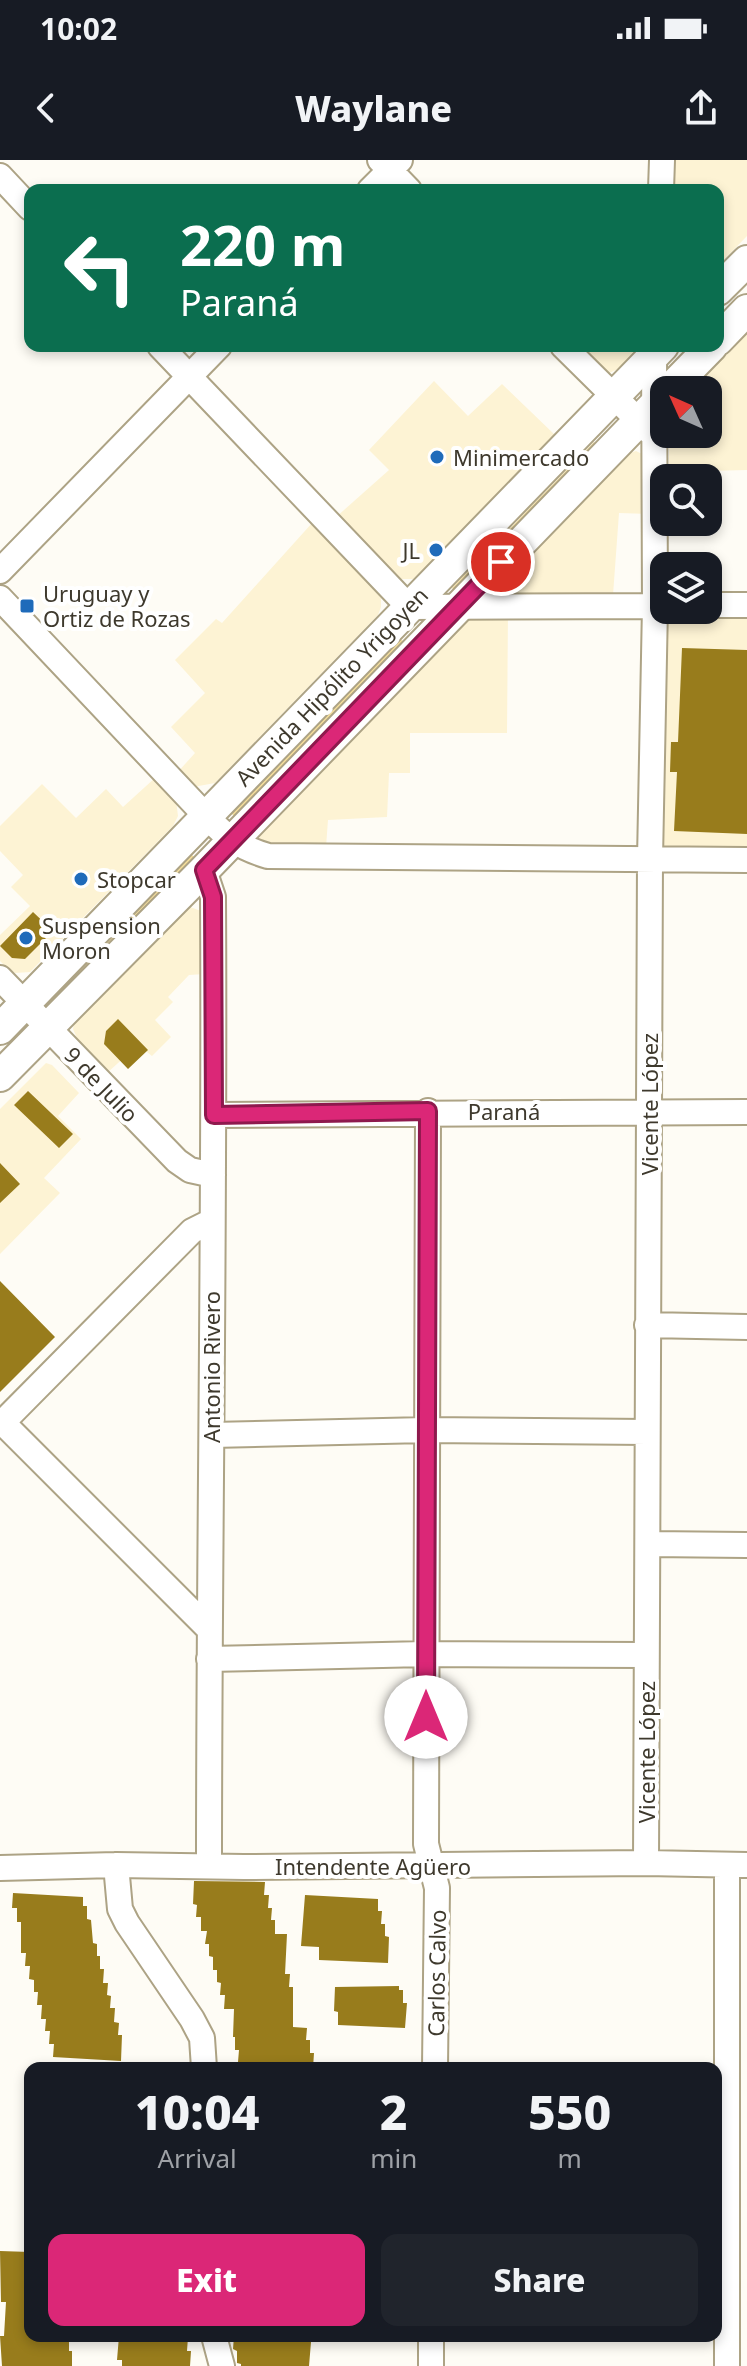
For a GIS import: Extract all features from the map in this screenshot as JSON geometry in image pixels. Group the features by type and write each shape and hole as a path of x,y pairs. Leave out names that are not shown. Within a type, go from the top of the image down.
{"main road":[{"path":"724,284 747,261"},
{"path":"724,334 747,310"},
{"name":"Avenida Hipólito Yrigoyen","path":"0,1029 654,352"},
{"name":"Avenida Hipólito Yrigoyen","path":"686,376 707,352"},
{"name":"Avenida Hipólito Yrigoyen","path":"0,1076 232,842 457,607 650,416"}],"street":[{"path":"661,184 662,160"},
{"path":"374,184 390,163 405,184"},
{"path":"0,176 24,202"},
{"path":"166,352 409,607 650,606"},
{"path":"0,571 213,352"},
{"path":"569,352 613,397 650,408"},
{"name":"Vicente López","path":"657,352 657,376"},
{"name":"Vicente López","path":"657,448 658,552"},
{"path":"0,598 232,842 268,856 747,860"},
{"path":"722,605 747,605"},
{"name":"Vicente López","path":"646,1863 650,859 658,624"},
{"name":"Antonio Rivero","path":"204,870 213,897 209,1866"},
{"name":"9 de Julio","path":"0,978 177,1161 190,1170 213,1175"},
{"name":"Paraná","path":"214,1115 428,1111 747,1112"},
{"name":"Carlos Calvo","path":"428,1111 426,1844 437,1888 435,2062"},
{"path":"208,1628 1,1422 192,1231 212,1221"},
{"path":"647,1325 747,1327"},
{"path":"212,1435 426,1430 647,1432"},
{"path":"649,1544 747,1545"},
{"path":"209,1659 425,1654 645,1655"},
{"path":"116,1865 120,1909 202,2038 204,2062"},
{"name":"Intendente Agüero","path":"0,1868 116,1865 737,1865"},
{"path":"727,2366 737,1865"},
{"path":"216,2342 222,2366"},
{"path":"431,2342 431,2366"}],"shaded area":[{"path":"669,160 747,160 747,236 724,260 724,184 669,184"},
{"path":"747,330 747,470 722,471 722,464 669,464 669,448 722,448 722,376 702,376"},
{"path":"576,352 636,352 618,369 605,375"},
{"path":"434,381 468,416 502,384 555,435 419,574 413,579 398,579 335,518 389,470 369,450"},
{"path":"594,442 598,447 456,592 452,588"},
{"path":"636,451 646,456 650,514 619,513 613,595 508,595 502,591 501,582 624,455"},
{"path":"313,522 375,588 381,598 378,615 215,783 193,787 176,774 195,753 171,727 205,693 175,660 216,619 222,623"},
{"path":"508,611 507,733 410,733 410,773 389,773 387,817 328,820 326,847 272,850 261,843 257,834 463,618"},
{"path":"722,616 747,616 747,849 661,849 663,624 722,624"},
{"path":"399,638 404,642 234,816 230,812"},
{"path":"156,777 176,800 178,816 173,826 30,972 15,973 8,969 0,961 0,935 30,906 11,887 23,875 0,851 0,826 42,784 76,818 106,789 123,807"},
{"path":"190,853 195,858 53,1003 48,999"},
{"path":"190,907 201,911 205,974 189,975 168,997 173,1002 155,1020 171,1037 152,1056 138,1045 107,1073 80,1045 73,1029 75,1019 183,909"},
{"path":"46,1063 52,1065 79,1093 58,1116 81,1139 44,1178 60,1193 0,1254 0,1109"}],"building":[{"path":"682,648 747,650 747,834 674,831 677,772 670,772 671,742 678,742"},
{"name":"Suspension Moron","path":"33,912 53,931 25,959 12,958 0,946"},
{"path":"118,1019 148,1050 128,1069 104,1044 106,1031"},
{"path":"28,1091 73,1134 59,1148 14,1105"},
{"path":"0,1163 20,1184 0,1203"},
{"path":"0,1281 55,1337 0,1392"},
{"path":"194,1881 265,1882 264,1895 269,1895 268,1908 272,1908 275,1934 287,1934 285,1974 290,1974 289,1987 293,1987 293,2027 307,2028 306,2040 310,2040 313,2062 238,2062 239,2050 235,2050 233,2037 234,2009 224,2009 225,1995 220,1995 221,1983 217,1982 217,1970 213,1970 209,1944 205,1944 207,1931 201,1931 201,1917 196,1917 197,1905 193,1904"},
{"path":"13,1893 83,1897 87,1919 91,1920 93,1943 97,1944 97,1956 100,1956 100,1969 104,1969 103,1983 108,1983 110,2008 115,2008 114,2022 119,2023 118,2035 122,2035 121,2061 53,2057 54,2044 49,2044 50,2031 45,2031 46,2019 41,2019 42,2005 37,2005 38,1992 34,1992 34,1980 29,1979 30,1966 25,1966 26,1953 21,1953 21,1922 17,1922 17,1908 12,1908"},
{"path":"305,1895 378,1899 378,1911 382,1911 381,1924 385,1924 385,1936 389,1937 388,1963 319,1960 319,1947 301,1946"},
{"path":"399,1986 399,1990 403,1990 403,2003 407,2003 405,2028 338,2025 338,2012 334,2011 335,1987"},
{"path":"0,2251 24,2252 24,2342 69,2342 72,2366 2,2366 0,2336 4,2336 6,2302 1,2302"},
{"path":"118,2342 188,2342 187,2351 191,2351 190,2366 122,2366 122,2360 117,2360"},
{"path":"234,2342 311,2342 309,2366 241,2366 237,2363 237,2351 233,2349"}],"place":[{"name":"Minimercado","path":"437,457"},
{"name":"JL","path":"436,550"},
{"name":"Uruguay y Ortiz de Rozas","path":"27,606"},
{"name":"Stopcar","path":"81,879"},
{"name":"Suspension Moron","path":"26,938"}],"route":[{"path":"426,1717 428,1111 214,1115 213,897 204,870 501,562"}]}
